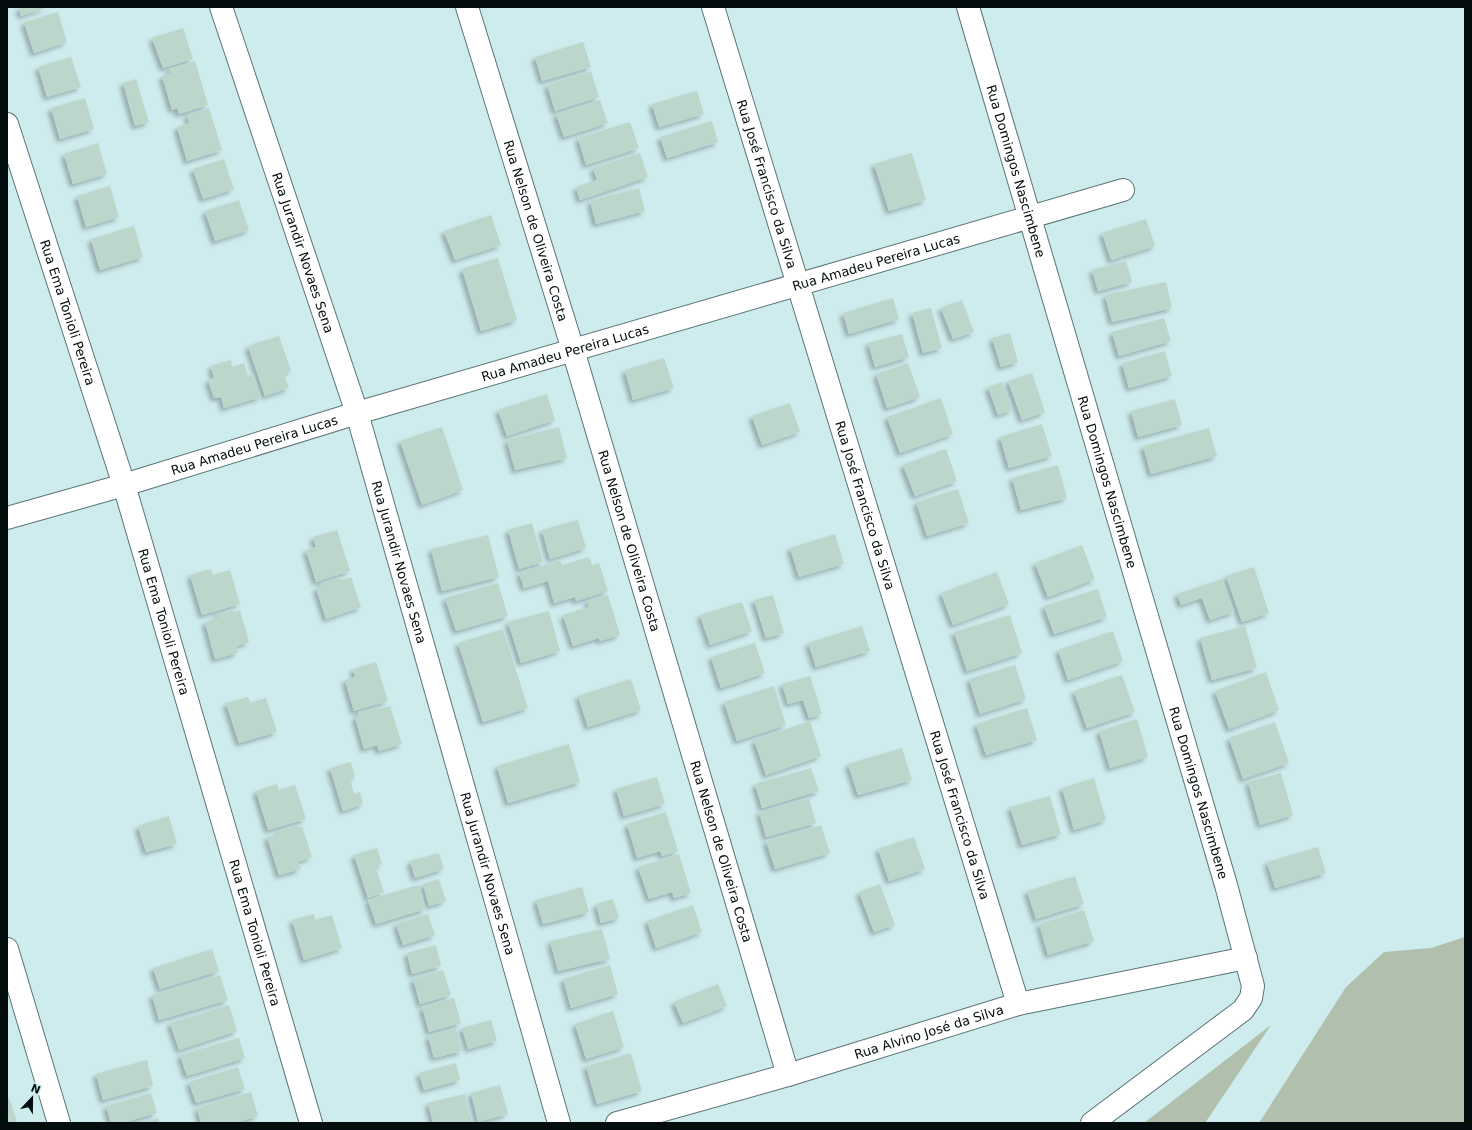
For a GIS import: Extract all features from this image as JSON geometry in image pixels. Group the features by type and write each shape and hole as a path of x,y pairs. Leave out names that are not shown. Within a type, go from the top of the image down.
{"street":[{"name":"Rua Jurandir Novaes Sena","path":"221,7 357,413 559,1123"},
{"name":"Rua Nelson de Oliveira Costa","path":"467,7 573,350 788,1075"},
{"name":"Rua José Francisco da Silva","path":"713,7 1018,1004"},
{"name":"Rua Domingos Nascimbene","path":"968,7 1253,986 1251,998 1243,1010 1092,1123"},
{"name":"Rua Ema Tonioli Pereira","path":"7,124 124,485 311,1123"},
{"name":"Rua Amadeu Pereira Lucas","path":"7,518 124,485 357,413 1123,190"},
{"path":"7,949 58,1123"},
{"name":"Rua Alvino José da Silva","path":"616,1123 788,1075 1018,1004 1246,958"}],"green space":[{"path":"1465,937 1465,1123 1259,1123 1346,987 1384,952 1431,948"},
{"path":"1271,1025 1205,1123 1144,1123"}],"building":[{"path":"19,7 48,7 21,16"},
{"path":"58,12 67,42 34,53 24,22"},
{"path":"183,28 193,59 163,68 152,38"},
{"path":"583,42 591,67 542,81 535,57"},
{"path":"71,57 81,87 47,97 38,67"},
{"path":"195,61 208,105 179,114 177,108 172,110 162,76 171,73 169,69"},
{"path":"591,71 599,97 555,111 547,85"},
{"path":"136,79 149,122 135,126 123,83"},
{"path":"697,91 704,114 659,127 652,104"},
{"path":"85,98 94,129 60,139 51,108"},
{"path":"600,100 608,123 564,137 556,114"},
{"path":"209,108 222,150 187,161 177,127 189,123 187,115"},
{"path":"712,121 718,142 667,158 660,137"},
{"path":"630,122 639,148 586,165 578,138"},
{"path":"98,143 107,174 73,184 64,154"},
{"path":"640,153 648,177 580,200 576,187 597,180 593,168"},
{"path":"912,153 926,200 889,211 874,164"},
{"path":"224,159 234,189 203,199 193,169"},
{"path":"110,186 119,217 86,227 77,196"},
{"path":"639,188 645,211 596,224 590,201"},
{"path":"239,200 249,230 215,241 205,211"},
{"path":"491,215 501,245 455,260 444,231"},
{"path":"1146,219 1155,246 1111,260 1102,233"},
{"path":"134,226 143,257 100,270 91,239"},
{"path":"498,258 517,320 481,331 462,269"},
{"path":"1126,261 1132,282 1098,291 1092,270"},
{"path":"1166,282 1172,308 1112,322 1105,295"},
{"path":"893,298 899,319 849,334 843,313"},
{"path":"962,300 974,332 953,339 941,308"},
{"path":"931,308 942,348 923,353 912,313"},
{"path":"1164,318 1171,341 1119,356 1112,332"},
{"path":"1010,333 1018,362 1001,367 992,338"},
{"path":"902,334 909,357 875,367 868,343"},
{"path":"279,336 291,371 284,374 289,388 265,396 248,346"},
{"path":"1165,351 1172,376 1129,388 1122,363"},
{"path":"664,358 674,388 633,400 625,370"},
{"path":"231,360 232,367 244,363 248,376 253,374 261,397 224,408 221,397 214,398 208,380 214,378 211,366"},
{"path":"908,363 920,397 887,408 876,374"},
{"path":"1032,373 1045,412 1022,420 1008,381"},
{"path":"1002,382 1012,410 998,415 988,387"},
{"path":"547,394 555,420 507,436 498,410"},
{"path":"941,398 953,434 900,453 887,417"},
{"path":"1175,399 1182,425 1138,437 1131,411"},
{"path":"790,403 800,432 762,445 752,416"},
{"path":"1042,424 1052,456 1009,468 1000,437"},
{"path":"442,427 463,490 422,505 400,441"},
{"path":"559,427 567,458 515,470 507,440"},
{"path":"1209,428 1217,456 1151,474 1143,446"},
{"path":"946,449 957,481 915,496 903,465"},
{"path":"1058,465 1067,498 1021,510 1012,478"},
{"path":"958,489 969,523 927,536 916,502"},
{"path":"578,520 586,548 550,559 542,530"},
{"path":"532,523 543,562 519,569 508,530"},
{"path":"337,530 350,571 316,582 306,550 316,547 313,537"},
{"path":"835,534 844,564 799,577 790,548"},
{"path":"488,535 499,577 442,591 431,549"},
{"path":"1082,545 1095,579 1048,597 1035,563"},
{"path":"589,557 592,565 599,563 608,591 576,601 575,597 554,603 548,581 524,588 519,573 560,560 562,565"},
{"path":"1254,567 1269,613 1242,622 1226,576"},
{"path":"211,569 213,575 230,570 240,604 202,615 190,575"},
{"path":"997,572 1009,604 953,625 941,593"},
{"path":"340,577 341,580 351,577 361,607 326,619 316,588 322,586 321,583"},
{"path":"1222,579 1234,612 1210,620 1202,598 1181,605 1177,594"},
{"path":"498,583 508,616 456,631 445,598"},
{"path":"1098,589 1107,617 1054,634 1044,606"},
{"path":"608,595 620,635 600,641 599,638 573,646 563,615 589,607 587,601"},
{"path":"773,595 784,633 766,638 754,600"},
{"path":"742,602 752,631 710,645 700,615"},
{"path":"233,609 234,612 240,610 249,642 236,646 238,653 215,659 205,622 218,618 217,614"},
{"path":"549,611 560,651 521,663 508,622"},
{"path":"1010,615 1022,653 967,671 954,632"},
{"path":"862,626 870,651 816,667 808,643"},
{"path":"1245,626 1257,668 1212,680 1200,638"},
{"path":"503,629 528,708 483,722 458,643"},
{"path":"1113,631 1123,661 1068,680 1058,650"},
{"path":"755,643 765,673 721,688 711,657"},
{"path":"376,662 388,701 354,711 345,680 355,677 353,669"},
{"path":"1015,665 1026,699 980,714 969,679"},
{"path":"1266,672 1279,710 1229,729 1215,691"},
{"path":"1122,675 1135,712 1087,728 1074,691"},
{"path":"810,676 822,714 809,718 803,700 788,704 782,684"},
{"path":"631,679 641,710 588,727 578,696"},
{"path":"774,686 786,725 737,741 724,702"},
{"path":"248,697 250,703 266,698 277,732 239,743 226,703"},
{"path":"390,706 402,744 379,751 377,745 364,749 355,717 359,716 358,712 378,707 379,709"},
{"path":"1027,708 1037,740 986,755 976,724"},
{"path":"1137,719 1148,757 1110,768 1099,731"},
{"path":"810,721 821,756 766,775 754,740"},
{"path":"1275,722 1289,763 1243,779 1229,738"},
{"path":"569,744 580,782 508,803 497,766"},
{"path":"902,748 912,780 858,795 848,764"},
{"path":"351,762 355,778 350,779 354,794 360,792 363,804 343,811 330,768"},
{"path":"811,768 819,791 762,808 755,784"},
{"path":"1281,773 1293,815 1260,825 1248,782"},
{"path":"657,777 665,804 624,816 616,789"},
{"path":"1094,778 1106,820 1074,830 1062,788"},
{"path":"277,784 279,790 295,785 306,819 268,830 256,791"},
{"path":"1050,796 1061,834 1022,845 1010,807"},
{"path":"809,798 816,823 766,837 759,812"},
{"path":"666,812 678,851 662,856 660,851 637,858 627,824"},
{"path":"169,816 177,844 146,852 138,826"},
{"path":"297,825 298,828 302,826 312,857 298,862 301,869 279,875 267,837 278,834 278,831"},
{"path":"821,825 830,853 775,869 766,841"},
{"path":"914,837 925,869 889,881 878,849"},
{"path":"1318,847 1326,873 1275,888 1267,862"},
{"path":"377,848 382,864 375,866 384,892 368,898 354,855"},
{"path":"439,853 444,869 415,878 410,861"},
{"path":"679,854 691,893 674,898 672,892 649,899 638,867"},
{"path":"1075,876 1084,904 1036,919 1027,891"},
{"path":"439,879 446,901 429,906 423,884"},
{"path":"880,884 895,925 874,932 859,892"},
{"path":"418,885 426,909 376,924 368,900"},
{"path":"582,887 589,912 543,924 536,900"},
{"path":"613,899 619,918 601,923 596,904"},
{"path":"693,905 702,932 656,948 647,921"},
{"path":"1084,910 1094,941 1048,955 1039,924"},
{"path":"314,914 315,920 332,915 342,948 304,960 292,920"},
{"path":"428,914 435,935 403,945 396,924"},
{"path":"602,929 610,959 558,971 550,941"},
{"path":"436,945 441,966 412,974 407,953"},
{"path":"212,949 219,971 160,989 153,968"},
{"path":"610,965 618,994 571,1008 563,979"},
{"path":"443,970 451,995 420,1004 413,979"},
{"path":"220,975 228,1000 159,1020 152,995"},
{"path":"718,984 727,1006 683,1023 674,1002"},
{"path":"454,998 461,1023 429,1032 422,1007"},
{"path":"229,1005 237,1031 179,1050 170,1023"},
{"path":"613,1011 624,1047 586,1059 575,1024"},
{"path":"491,1020 497,1041 468,1049 462,1028"},
{"path":"456,1028 462,1051 434,1058 428,1036"},
{"path":"239,1038 245,1058 187,1076 180,1055"},
{"path":"631,1053 642,1091 597,1104 586,1066"},
{"path":"147,1060 153,1086 103,1100 96,1074"},
{"path":"456,1063 460,1080 424,1090 419,1073"},
{"path":"238,1067 245,1089 196,1103 189,1082"},
{"path":"500,1085 508,1114 478,1122 471,1093"},
{"path":"251,1092 258,1116 235,1123 201,1123 197,1108"},
{"path":"151,1093 157,1113 122,1123 111,1123 106,1106"},
{"path":"465,1094 472,1123 433,1123 428,1103"},
{"path":"9,1098 17,1121 7,1123 7,1099"},
{"path":"158,1118 160,1123 141,1123"}]}
